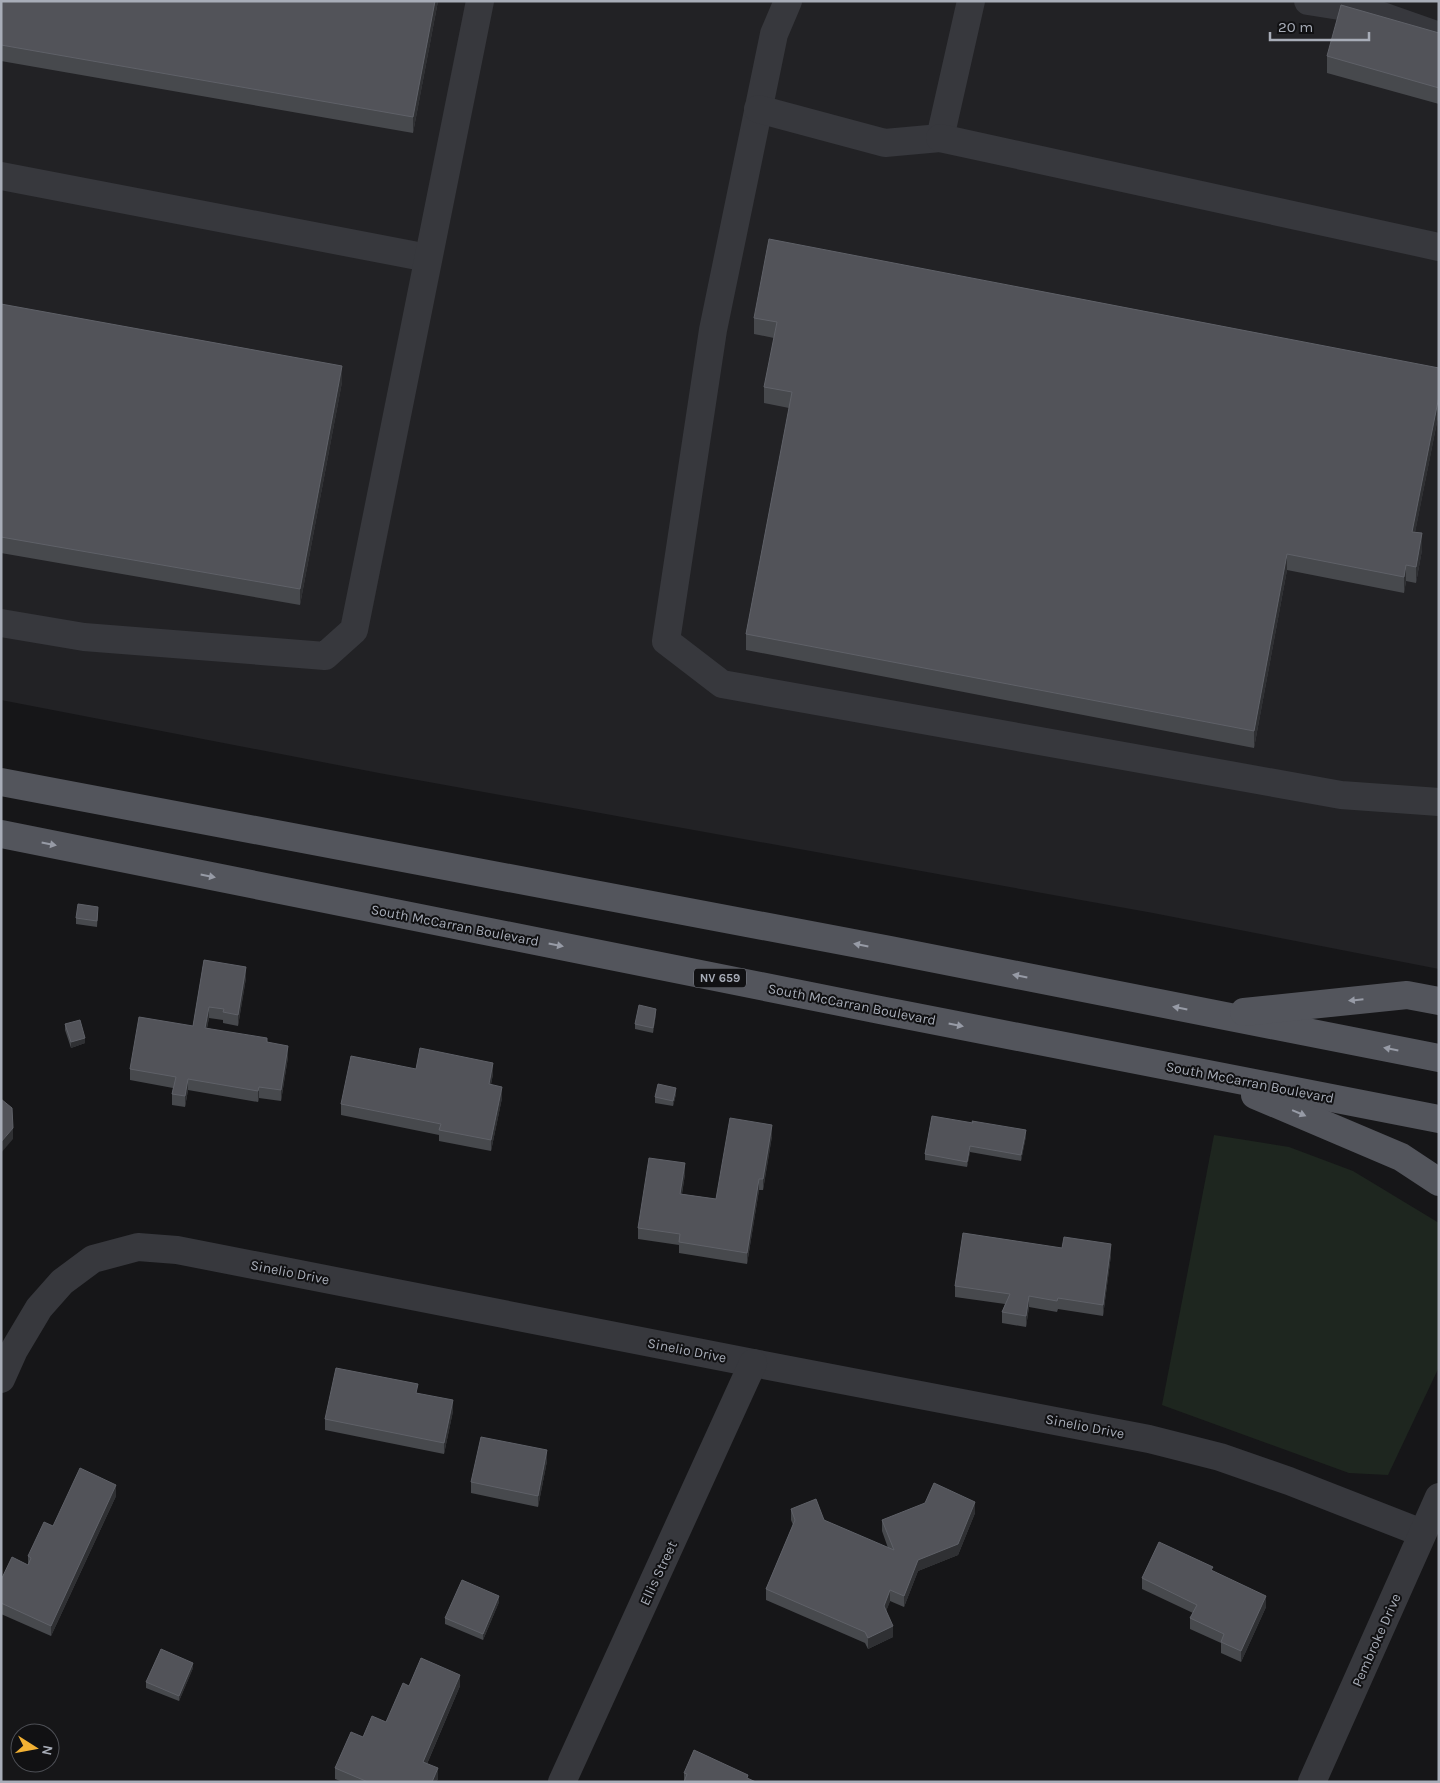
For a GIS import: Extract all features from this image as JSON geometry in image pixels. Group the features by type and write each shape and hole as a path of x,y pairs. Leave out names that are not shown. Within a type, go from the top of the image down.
{"main road":[{"path":"1,782 890,950 1439,1058"},
{"name":"South McCarran Boulevard","path":"1,834 1439,1119"},
{"path":"1216,1015 1407,995 1439,1001"},
{"path":"1205,1074 1400,1157 1439,1182"}],"street":[{"path":"1,623 84,637 325,656 354,630 480,1"},
{"path":"788,1 774,34 713,330 666,641 722,684 1341,795 1439,802"},
{"path":"940,138 971,1"},
{"path":"1308,1 1364,10 1439,36"},
{"path":"758,109 884,143 940,138 1439,246"},
{"path":"1,176 428,258"},
{"name":"Sinelio Drive","path":"1,1379 14,1350 39,1308 62,1282 93,1259 138,1247 177,1250 1149,1439 1220,1457 1289,1481 1422,1533"},
{"name":"Ellis Street","path":"562,1782 753,1363"},
{"name":"Pembroke Drive","path":"1312,1782 1439,1497"}],"shaded area":[{"path":"1,1 1439,1 1439,969 1153,913 379,773 1,700"},
{"path":"1214,1135 1289,1147 1353,1171 1439,1223 1439,1367 1388,1475 1349,1473 1162,1405"}],"building":[{"path":"1,1 435,1 413,117 1,45"},
{"path":"1341,5 1439,33 1439,88 1327,56"},
{"path":"769,239 1439,368 1439,396 1412,532 1422,533 1416,567 1406,565 1404,577 1287,554 1254,731 746,634 792,392 764,387 777,322 754,318"},
{"path":"1,304 342,366 300,589 1,537"},
{"path":"78,904 98,907 97,921 76,918"},
{"path":"204,960 246,967 238,1015 223,1012 224,1009 209,1007 205,1028 267,1038 267,1042 288,1046 281,1090 259,1087 258,1091 188,1079 185,1096 172,1094 176,1077 130,1069 139,1017 193,1026"},
{"path":"639,1005 656,1009 653,1028 635,1024"},
{"path":"80,1020 85,1038 71,1042 65,1024"},
{"path":"420,1048 493,1063 489,1084 502,1087 491,1140 439,1130 441,1124 341,1104 351,1056 416,1069"},
{"path":"658,1084 676,1088 673,1101 655,1097"},
{"path":"1,1099 12,1108 13,1128 1,1142"},
{"path":"932,1116 1026,1130 1021,1155 970,1146 967,1162 925,1154"},
{"path":"730,1118 772,1125 763,1179 759,1179 747,1253 679,1242 680,1234 638,1228 649,1158 685,1163 680,1194 716,1199"},
{"path":"963,1233 1062,1248 1064,1237 1111,1244 1103,1305 1058,1298 1057,1301 1029,1296 1026,1316 1002,1312 1010,1294 955,1286"},
{"path":"336,1368 418,1384 416,1393 453,1400 444,1443 325,1419"},
{"path":"481,1437 547,1450 538,1496 471,1482"},
{"path":"80,1468 116,1485 51,1626 1,1603 1,1580 12,1557 28,1565 31,1558 28,1556 44,1522 53,1526"},
{"path":"934,1483 975,1502 958,1544 918,1560 904,1596 890,1590 884,1606 893,1626 868,1638 865,1632 766,1589 795,1520 791,1509 816,1499 824,1520 894,1550 882,1520 925,1503"},
{"path":"1159,1542 1213,1567 1211,1570 1266,1596 1241,1651 1221,1642 1224,1634 1190,1618 1197,1605 1142,1578"},
{"path":"462,1580 499,1596 483,1634 445,1618"},
{"path":"161,1649 193,1663 179,1696 146,1682"},
{"path":"421,1658 460,1675 423,1762 438,1768 432,1782 368,1782 335,1768 351,1732 363,1737 372,1716 386,1722 403,1683 409,1686"},
{"path":"694,1750 748,1775 747,1778 756,1782 684,1782 687,1774 684,1773"}]}
